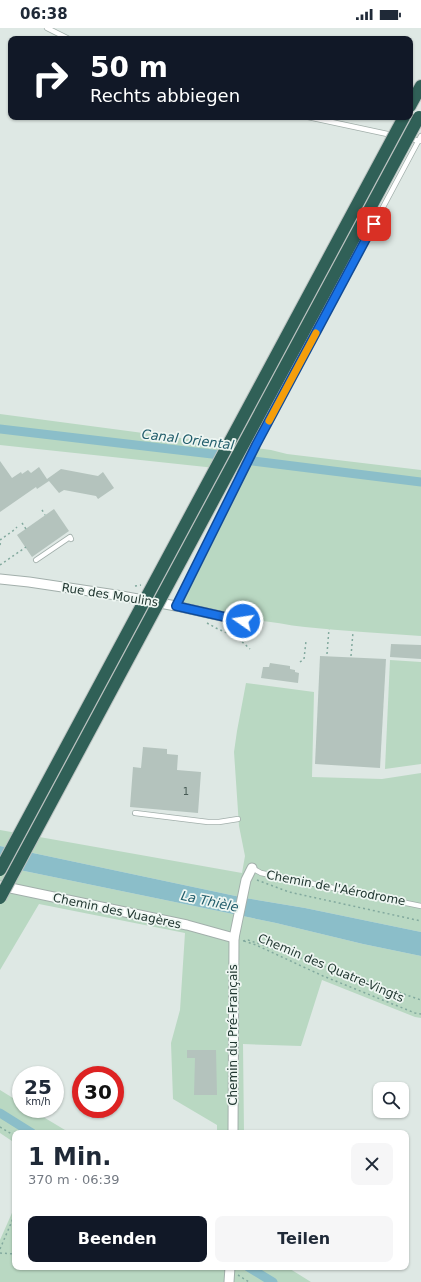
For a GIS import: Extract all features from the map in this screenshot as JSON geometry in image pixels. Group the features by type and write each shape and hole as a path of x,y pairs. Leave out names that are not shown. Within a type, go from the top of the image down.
{"highway":[{"path":"413,101 421,86"},
{"path":"0,898 421,114"},
{"path":"0,870 402,120"}],"street":[{"name":"Rue des Moulins","path":"0,579 68,588 176,606 243,621"},
{"name":"Chemin du Pré-Français","path":"232,1130 237,937 247,878 252,868"},
{"name":"Chemin des Vuagères","path":"0,886 237,937"},
{"path":"229,1282 230,1270"}],"lane":[{"path":"47,28 63,36"},
{"path":"322,120 420,141"},
{"path":"176,606 256,445 420,141 421,136"},
{"path":"36,560 70,537 71,539"},
{"path":"135,813 208,822 238,819"},
{"name":"Chemin de l'Aérodrome","path":"252,868 261,873 421,906"}],"path":[{"path":"42,510 45,515"},
{"path":"22,523 26,529"},
{"path":"0,545 0,540 17,527"},
{"path":"0,565 26,548"},
{"path":"203,620 238,638 250,649"},
{"path":"327,654 329,629"},
{"path":"351,656 353,632"},
{"path":"300,662 304,659 306,641"},
{"path":"247,878 288,892 421,921"},
{"path":"237,937 421,1000"},
{"name":"Chemin des Quatre-Vingts","path":"237,937 323,976 415,1013 421,1014"},
{"path":"0,1127 12,1134"},
{"path":"0,1249 12,1221"},
{"path":"0,1253 12,1254"}],"green space":[{"path":"0,414 271,450 287,454 421,470 421,636 298,626 247,620 176,606 242,473 206,467 0,445"},
{"path":"390,660 421,662 421,764 385,769"},
{"path":"246,683 314,692 312,777 382,779 421,773 421,932 305,908 245,898 0,846 0,830 242,873 245,856 239,826 234,752"},
{"path":"0,866 276,923 421,956 421,1018 415,1017 322,980 301,1046 243,1044 244,1130 217,1130 217,1125 173,1099 171,1043 180,1010 185,933 39,904 0,970"},
{"path":"0,1090 12,1097 12,1118 45,1118 65,1130 12,1130 12,1141 0,1133"},
{"path":"12,1213 12,1270 292,1270 311,1282 0,1282 0,1240"}],"water":[{"name":"La Thièle","path":"0,846 245,898 305,908 421,932 421,956 276,923 0,866"}],"building":[{"path":"0,461 12,478 21,472 22,474 28,470 31,473 39,467 47,479 61,469 98,476 103,472 114,488 98,499 96,496 64,490 59,493 49,481 37,489 36,487 0,512"},
{"path":"54,509 69,531 32,557 17,535"},
{"path":"391,644 421,645 421,659 390,657"},
{"path":"320,656 386,659 380,768 315,764"},
{"path":"270,663 290,666 290,669 299,673 298,683 261,678 263,667 269,667"},
{"path":"143,747 167,749 167,754 178,755 177,770 201,772 198,813 130,807 133,767 141,768"},
{"path":"187,1050 216,1050 217,1095 194,1095 195,1058 187,1058"}],"waterway":[{"name":"Canal Oriental","path":"0,429 212,454 253,461 421,482"},
{"path":"0,1113 27,1130"},
{"path":"253,1270 273,1282"}],"slow traffic":[{"path":"269,421 316,333"}],"route":[{"path":"243,621 176,606 256,445 374,224"}]}
